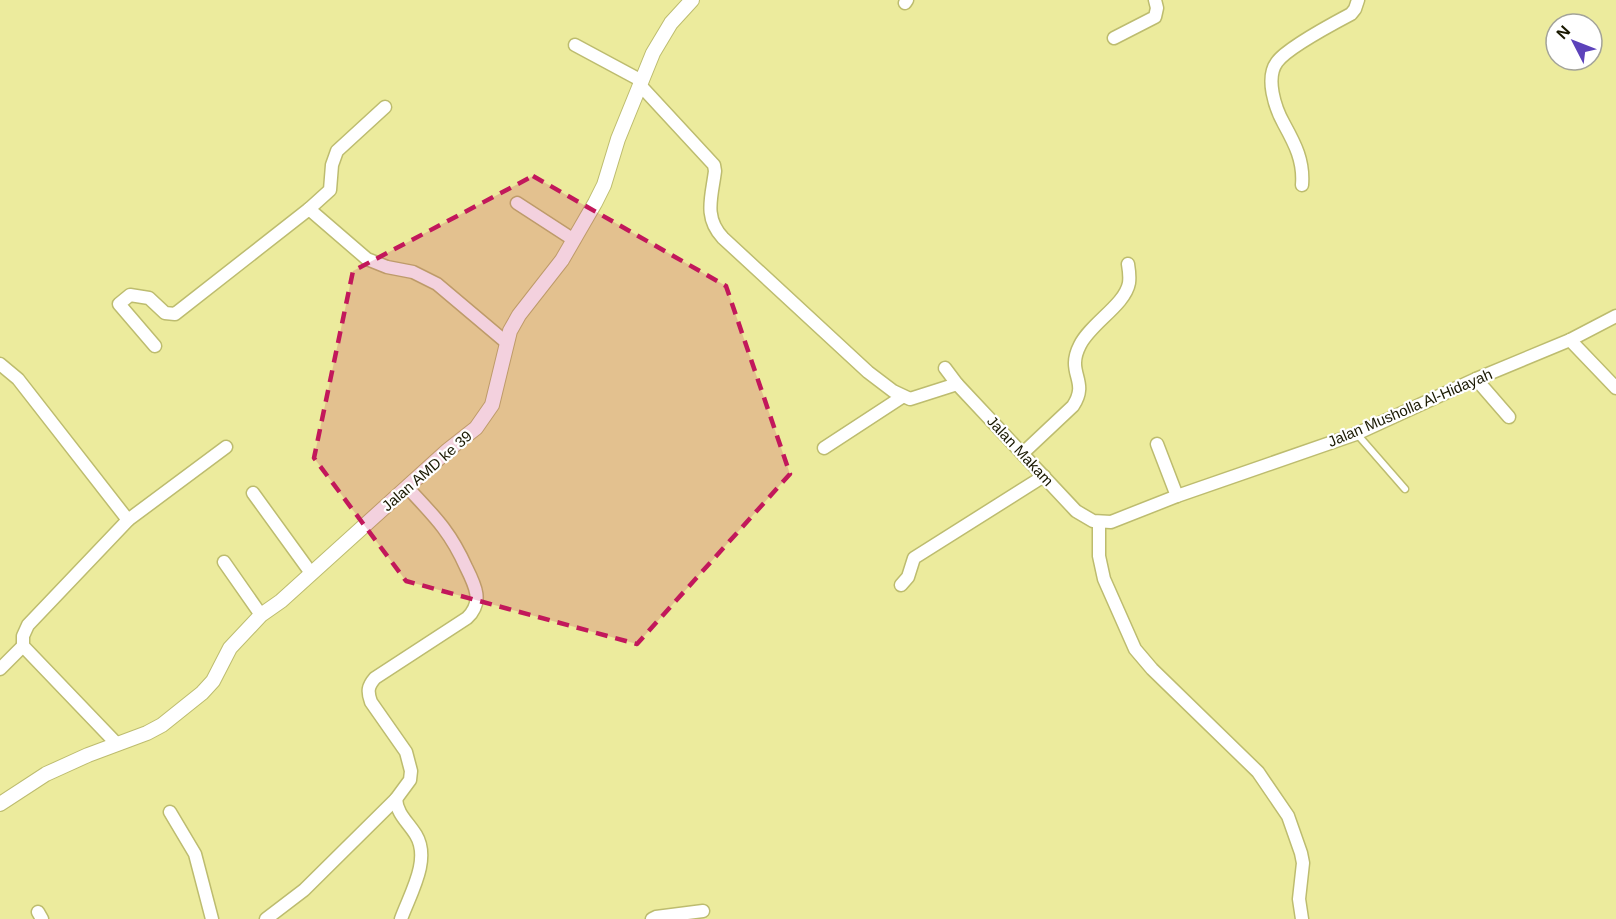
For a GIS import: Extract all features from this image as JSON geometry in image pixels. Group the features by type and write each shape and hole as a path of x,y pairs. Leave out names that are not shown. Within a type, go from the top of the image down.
{"street":[{"name":"Jalan AMD ke 39","path":"0,804 46,774 117,743 147,733 188,706 213,681 230,648 261,615 408,488 448,450 467,437 484,418 492,405 510,331 519,315 562,260 574,240 604,185 618,139 659,40 692,0"},
{"path":"1114,38 1155,17 1157,8 1155,0"},
{"path":"1302,184 1303,171 1298,149 1281,119 1271,85 1274,69 1282,57 1351,14 1358,0"},
{"path":"575,45 641,83 714,165 716,171 710,214 716,231 868,372 902,397 910,399 957,384"},
{"path":"155,346 119,304 130,295 144,297 165,313 175,314 330,190 332,165 337,152 385,107"},
{"path":"517,203 574,240"},
{"path":"309,209 367,259 387,267 413,272 437,284 507,343"},
{"path":"1023,453 1078,399 1081,386 1074,368 1076,353 1092,327 1125,292 1130,280 1128,264"},
{"name":"Jalan Musholla Al-Hidayah","path":"1099,522 1111,522 1177,495 1356,434 1476,379 1570,340 1616,316"},
{"path":"1570,340 1616,388"},
{"path":"0,364 18,379 128,520"},
{"name":"Jalan Makam","path":"945,368 957,384 1076,511 1087,519 1099,522"},
{"path":"1476,379 1509,417"},
{"path":"824,448 902,397"},
{"path":"1157,444 1177,495"},
{"path":"117,743 23,646 23,636 28,625 128,520 226,447"},
{"path":"901,585 908,577 914,558 1044,476"},
{"path":"266,919 304,890 396,799 410,780 410,762 406,752 370,702 369,685 375,678 467,618 476,605 478,596 476,587 450,535 408,488"},
{"path":"253,493 311,573"},
{"path":"1099,522 1099,556 1104,579 1136,649 1152,669 1258,772 1288,816 1301,853 1299,899 1302,919"},
{"path":"224,562 261,615"},
{"path":"0,669 23,646"},
{"path":"396,799 397,809 420,841 422,852 419,872 401,919"},
{"path":"170,812 195,854 212,919"},
{"path":"652,919 703,911"}],"lane":[{"path":"1356,434 1405,489"}],"highlighted area":[{"path":"533,176 726,286 790,474 637,644 406,581 314,458 353,271"}]}
